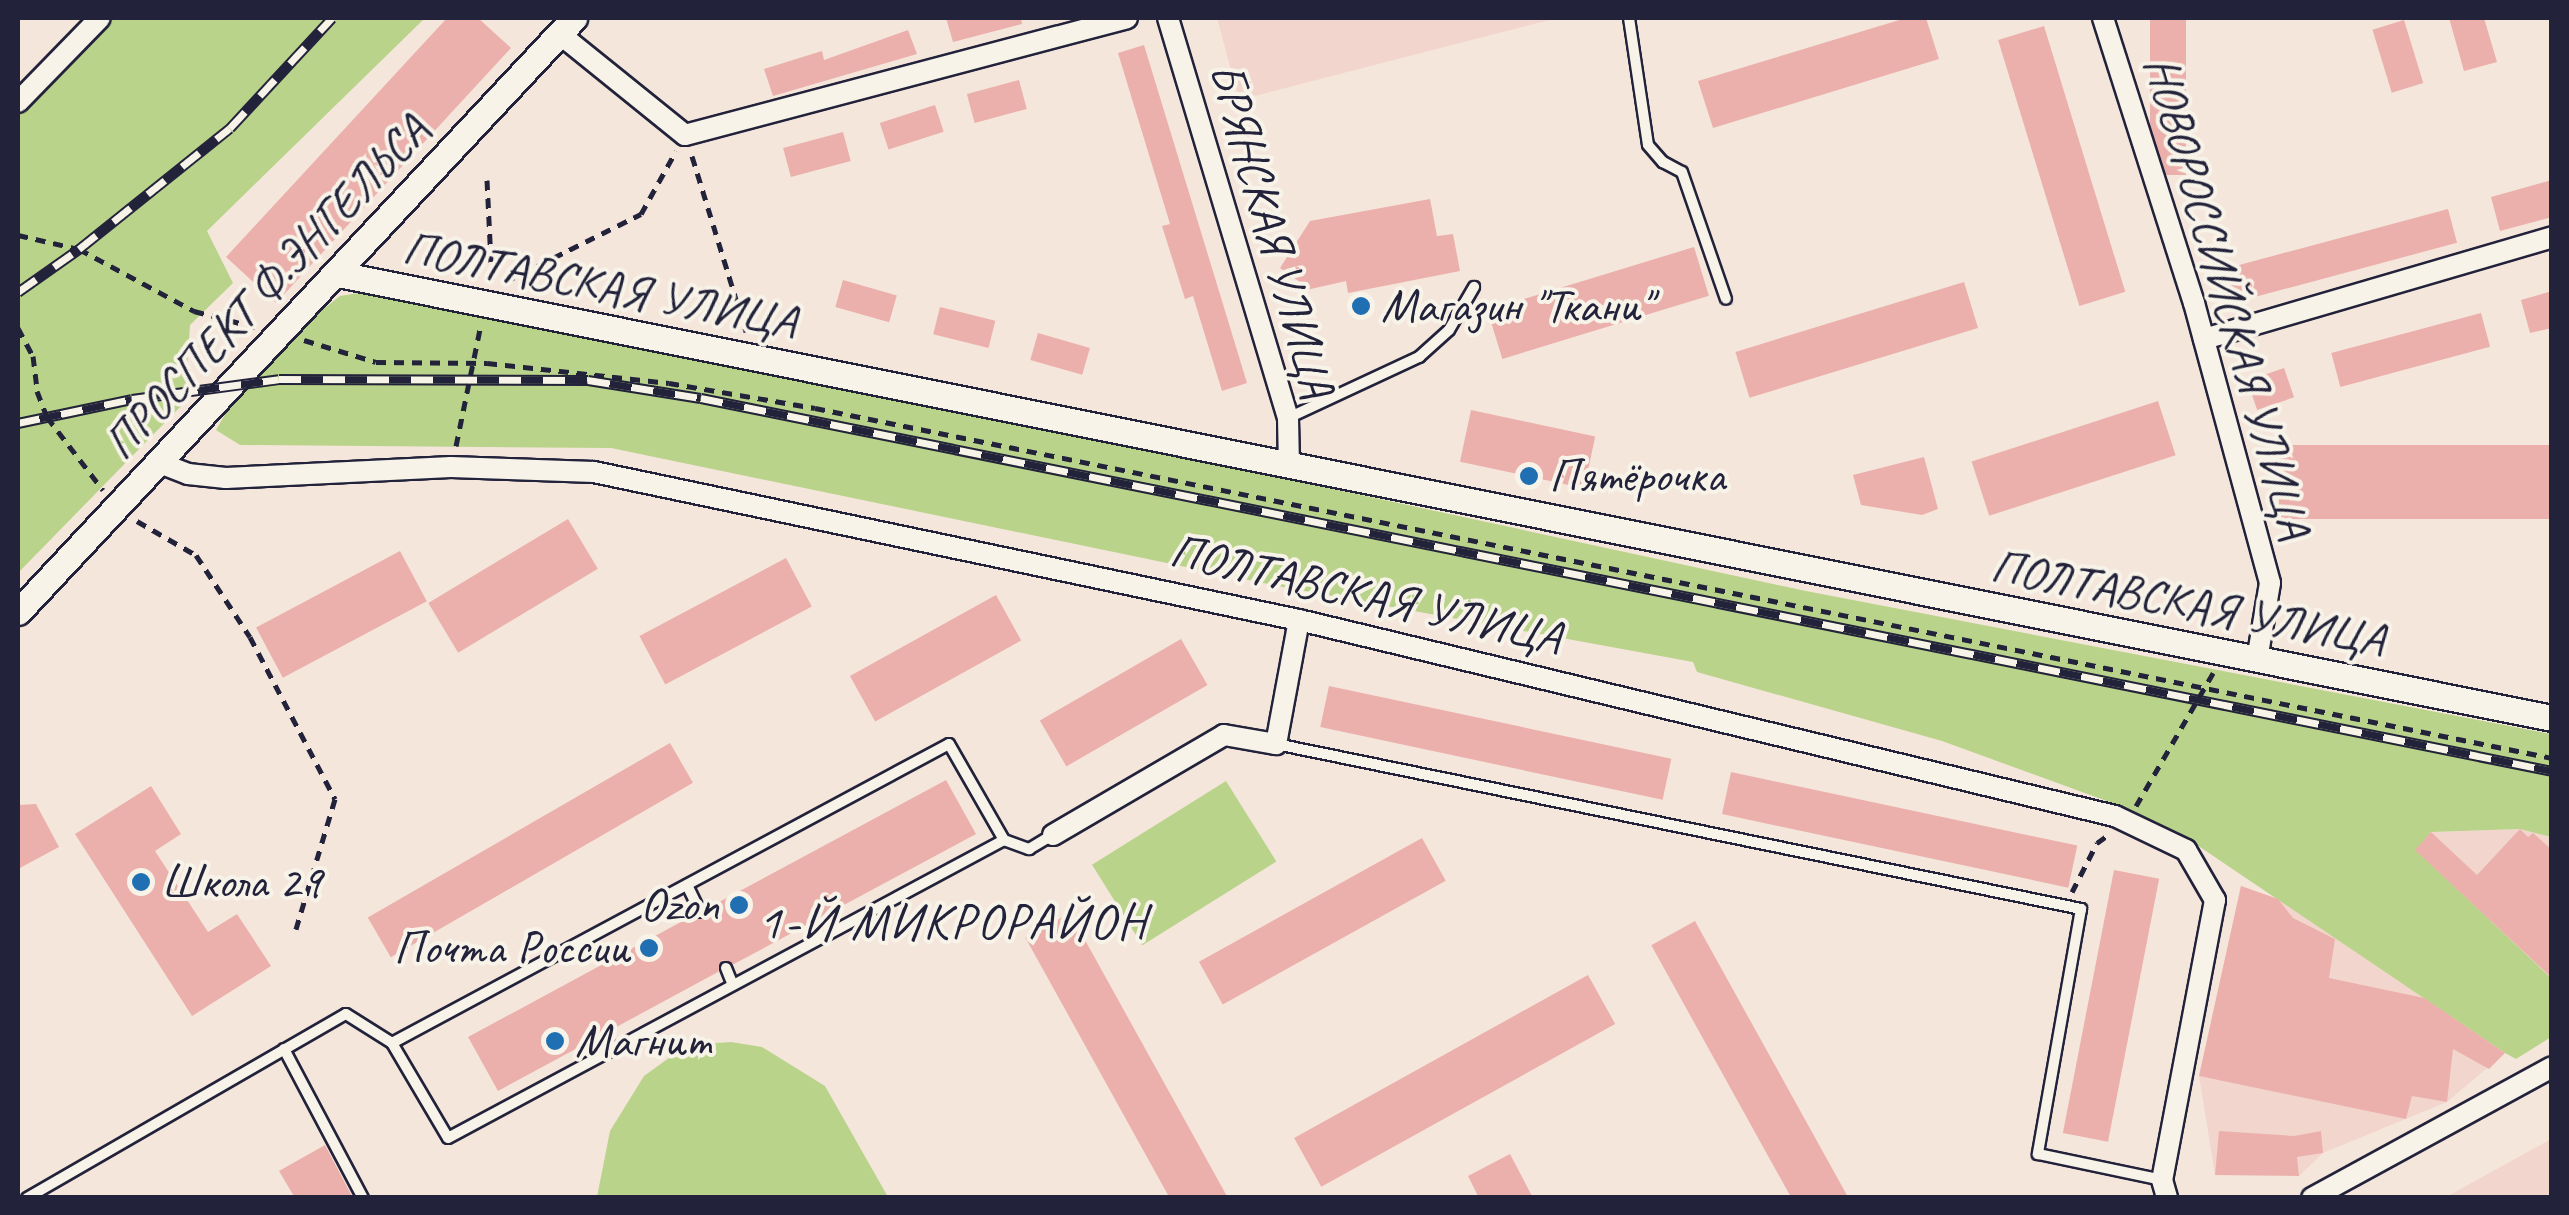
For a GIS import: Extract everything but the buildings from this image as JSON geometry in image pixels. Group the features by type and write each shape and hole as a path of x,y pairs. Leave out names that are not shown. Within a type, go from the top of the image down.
{"street":[{"path":"18,102 100,18"},
{"path":"567,26 685,135 1126,18"},
{"name":"БРЯНСКАЯ УЛИЦА","path":"1168,18 1288,418 1289,466"},
{"name":"НОВОРОССИЙСКАЯ УЛИЦА","path":"2103,18 2204,339 2270,583 2257,660"},
{"name":"ПРОСПЕКТ Ф.ЭНГЕЛЬСА","path":"18,612 567,26"},
{"path":"2204,339 2552,237"},
{"name":"ПОЛТАВСКАЯ УЛИЦА","path":"338,274 2552,718"},
{"name":"ПОЛТАВСКАЯ УЛИЦА","path":"158,462 188,474 226,478 451,468 594,472 1299,620 2126,822 2186,850 2216,900 2164,1189"},
{"path":"1053,835 1224,735 1276,744 1299,620"},
{"path":"2312,1198 2552,1067"}],"lane":[{"path":"1629,18 1648,145 1663,162 1682,172 1726,299"},
{"path":"1288,418 1419,357 1449,330 1474,286"},
{"path":"392,1044 948,744 1004,840 1029,849 1053,835"},
{"path":"1276,744 2081,909 2038,1154 2164,1189"},
{"path":"28,1198 346,1014 392,1044 448,1138 1004,840"},
{"path":"687,885 700,912"},
{"path":"726,968 734,986"},
{"path":"284,1049 363,1198"}],"path":[{"path":"487,180 492,288 641,214 685,135"},
{"path":"685,135 735,288 752,359"},
{"path":"18,235 80,249 194,311 376,362 476,363 670,383 815,408 2552,758"},
{"path":"451,468 476,363 484,306"},
{"path":"18,328 33,356 37,391 47,417 116,507 196,555 250,637 335,798 296,928"},
{"path":"2068,899 2097,843 2126,822 2223,653"}],"shaded area":[{"path":"1217,18 1557,18 1239,100"},
{"path":"2520,829 2551,837 2551,978 2415,850 2431,832"},
{"path":"2241,886 2278,899 2505,1053 2447,1102 2323,1153 2299,1176 2215,1175 2199,1076"},
{"path":"2551,1139 2551,1197 2446,1197"}],"green space":[{"path":"98,18 425,18 207,231 233,283 190,325 185,402 18,573 18,101"},
{"path":"365,292 1352,493 1806,591 2551,734 2551,837 2520,829 2431,832 2416,850 2551,978 2551,1037 2516,1059 2197,845 2126,808 1942,741 1697,672 1693,662 1283,587 611,448 240,445 216,430 235,397 303,325 340,296"},
{"path":"1226,781 1276,862 1142,945 1092,865"},
{"path":"731,1042 762,1047 825,1086 888,1197 597,1197 610,1131 644,1076 673,1055 702,1044"}],"railway":[{"path":"18,292 79,249 230,128 332,18"},
{"path":"18,423 132,399 279,379 588,380 701,398 2552,771"}],"place":[{"name":"Магазин \"Ткани\"","path":"1361,306"},
{"name":"Пятёрочка","path":"1529,476"},
{"name":"Школа 29","path":"141,882"},
{"name":"Ozon","path":"739,905"},
{"name":"Почта России","path":"649,948"},
{"name":"Магнит","path":"555,1041"}],"district":[{"name":"1-Й МИКРОРАЙОН","path":"953,922"}]}
